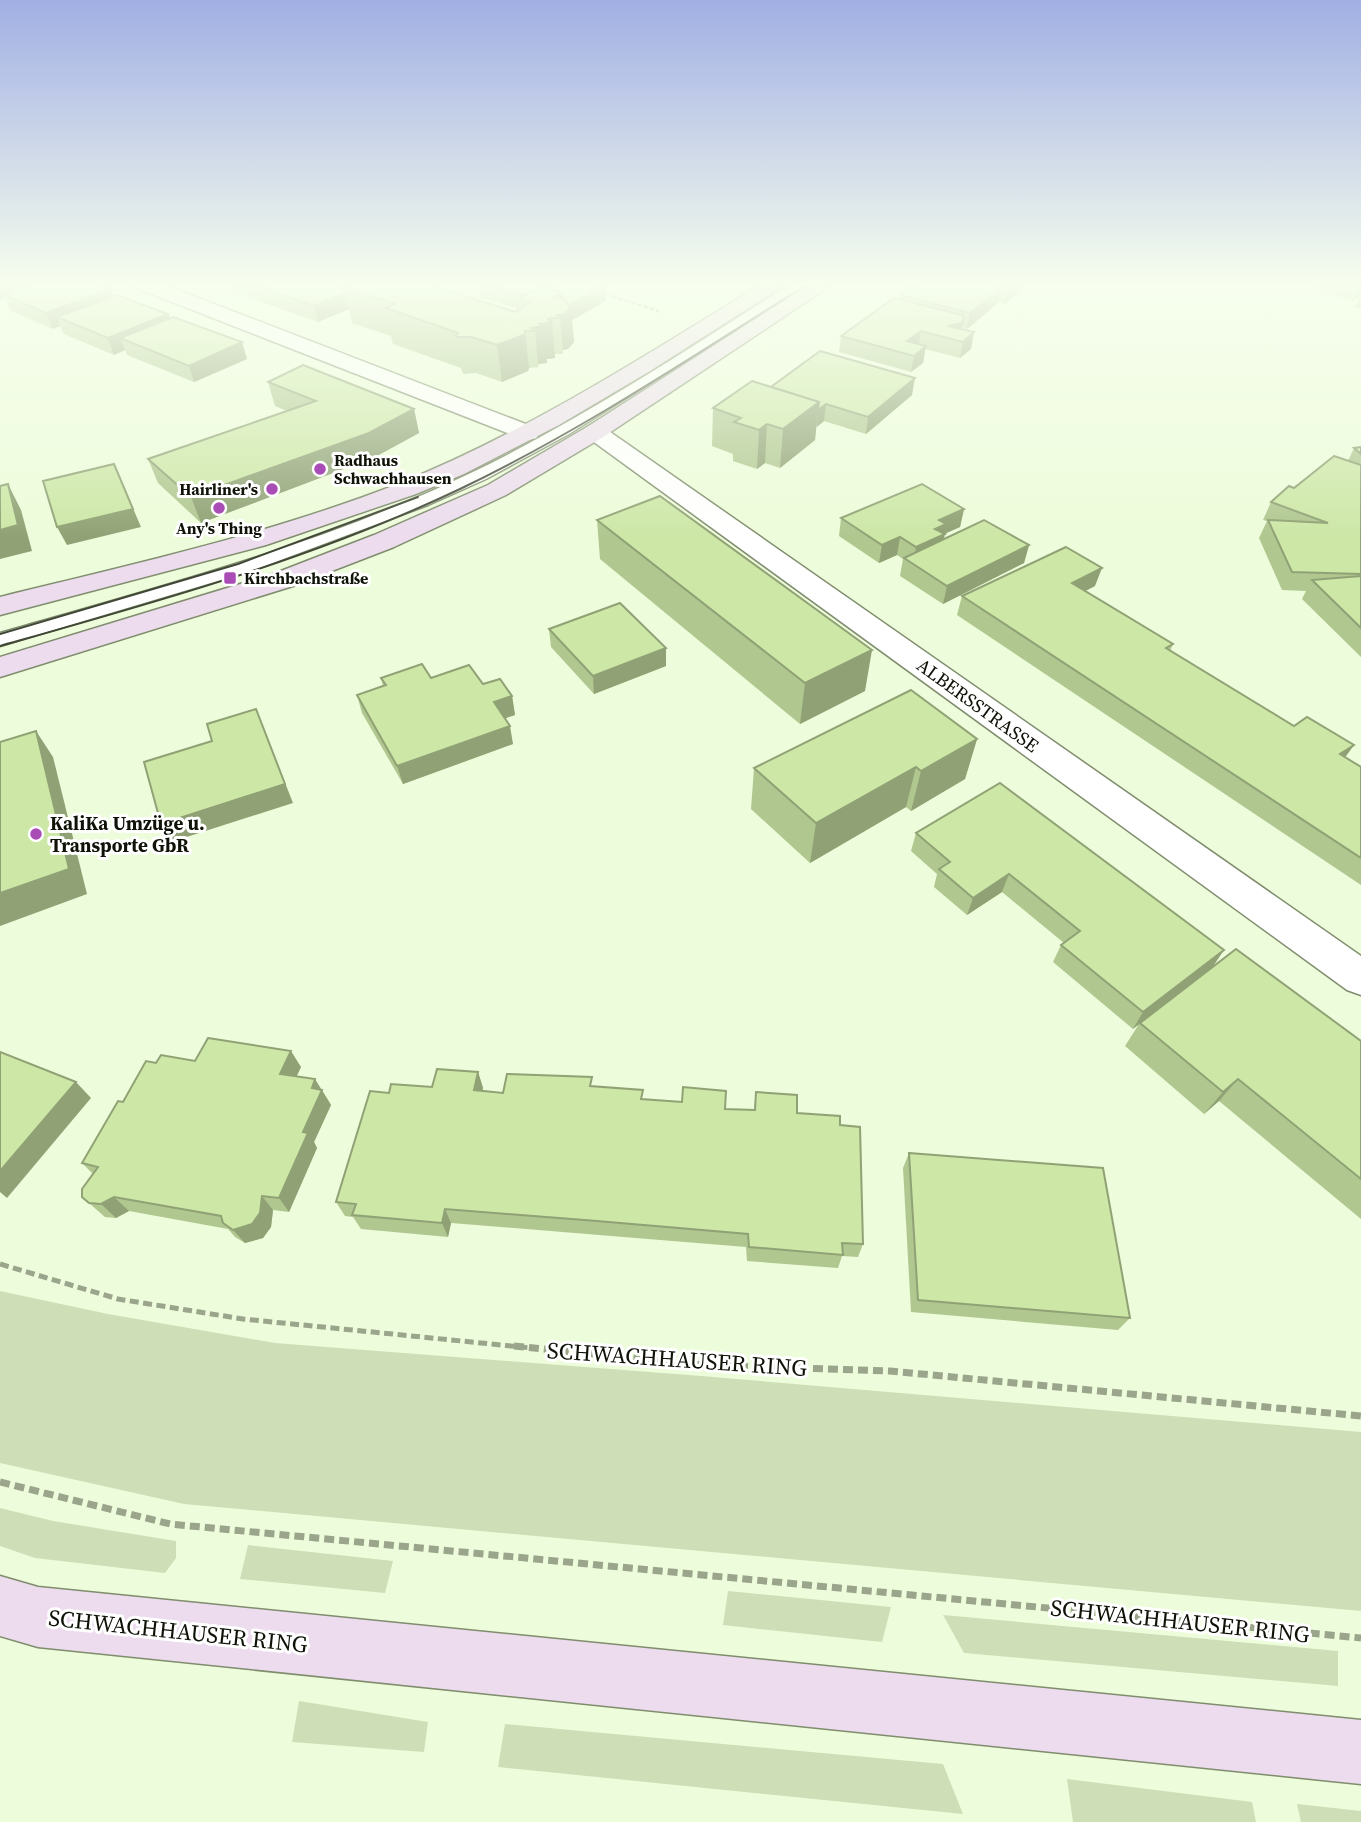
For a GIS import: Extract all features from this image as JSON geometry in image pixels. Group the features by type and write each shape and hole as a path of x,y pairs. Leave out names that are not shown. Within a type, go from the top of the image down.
{"main road":[{"path":"0,606 165,567 271,537 408,489 528,433 639,367"},
{"path":"0,667 283,580 384,541 497,490 595,432 695,367"},
{"name":"SCHWACHHAUSER RING","path":"0,1606 38,1617 1361,1752"}],"street":[{"path":"358,367 528,433"},
{"name":"ALBERSSTRASSE","path":"595,432 1361,978"}],"lane":[{"path":"0,640 240,569 338,536 479,475 574,425 667,367"}],"path":[{"name":"SCHWACHHAUSER RING","path":"0,1264 118,1299 243,1319 702,1365 890,1371 1361,1416"},
{"name":"SCHWACHHAUSER RING","path":"0,1482 170,1524 1361,1638"}],"green space":[{"path":"0,1291 108,1314 275,1343 1361,1432 1361,1611 184,1504 0,1463"},
{"path":"0,1508 53,1521 176,1541 176,1558 165,1573 35,1558 0,1546"},
{"path":"248,1545 393,1561 385,1593 240,1579"},
{"path":"728,1591 891,1607 882,1642 723,1625"},
{"path":"943,1615 1338,1651 1338,1686 964,1653"},
{"path":"299,1701 428,1722 424,1752 292,1742"},
{"path":"505,1724 943,1764 963,1814 498,1767"},
{"path":"1067,1779 1252,1802 1256,1822 1073,1822"},
{"path":"1297,1804 1361,1811 1361,1822 1301,1822"}],"building":[{"path":"299,367 308,367 414,409 369,433 191,497 148,459 316,401 268,382"},
{"path":"798,367 876,367 915,378 868,417 826,404 818,410 819,402 771,387"},
{"path":"752,381 819,402 783,429 767,424 759,430 734,422 741,418 713,408"},
{"path":"1334,456 1361,465 1361,574 1292,572 1268,520 1328,523 1271,502 1289,486 1294,488"},
{"path":"114,464 133,509 57,527 43,481"},
{"path":"8,484 18,525 0,530 0,486"},
{"path":"922,484 964,509 939,520 946,524 935,529 945,534 916,547 900,537 882,545 841,518"},
{"path":"660,496 872,650 805,683 597,520"},
{"path":"984,520 1029,545 947,586 904,558"},
{"path":"1066,547 1102,568 1072,583 1173,644 1166,648 1294,726 1307,717 1354,745 1340,754 1361,767 1361,858 962,596"},
{"path":"1361,576 1361,628 1312,580"},
{"path":"620,603 666,648 593,676 549,629"},
{"path":"422,664 431,678 469,665 483,684 500,679 512,696 494,702 510,726 397,766 357,695 386,685 381,678"},
{"path":"911,690 977,739 921,771 916,767 816,823 754,768"},
{"path":"256,709 285,784 161,824 144,762 212,741 207,724"},
{"name":"KaliKa Umzüge u. Transporte GbR","path":"36,731 69,869 0,893 0,742"},
{"path":"1000,783 1224,950 1143,1012 1061,945 1080,931 1009,874 973,898 939,869 950,862 916,833"},
{"path":"1236,949 1361,1041 1361,1179 1238,1079 1223,1092 1140,1023"},
{"path":"208,1038 291,1051 280,1074 315,1079 312,1088 322,1090 303,1132 308,1133 279,1198 262,1196 260,1213 252,1224 233,1230 223,1223 221,1216 114,1197 101,1204 89,1203 82,1197 82,1189 98,1167 82,1163 118,1101 123,1102 146,1061 156,1063 161,1055 195,1061"},
{"path":"0,1052 76,1082 0,1171"},
{"path":"437,1069 478,1072 474,1090 503,1093 507,1074 592,1077 590,1086 643,1090 641,1099 682,1102 683,1087 726,1091 725,1109 755,1110 756,1092 797,1095 797,1113 840,1116 840,1125 860,1127 863,1244 842,1243 843,1255 749,1247 748,1234 597,1221 445,1209 442,1223 352,1215 356,1204 336,1202 370,1091 389,1093 391,1084 432,1087"},
{"path":"909,1153 1103,1168 1130,1318 918,1300"}],"tram line":[{"path":"0,646 233,577 291,558 404,514 460,489 551,442 675,367"},
{"path":"0,634 238,564 418,497"}],"place":[{"name":"Radhaus Schwachhausen","path":"320,469"},
{"name":"Hairliner's","path":"272,489"},
{"name":"Any's Thing","path":"219,508"},
{"name":"Kirchbachstraße","path":"230,578"},
{"name":"KaliKa Umzüge u. Transporte GbR","path":"36,834"}]}
